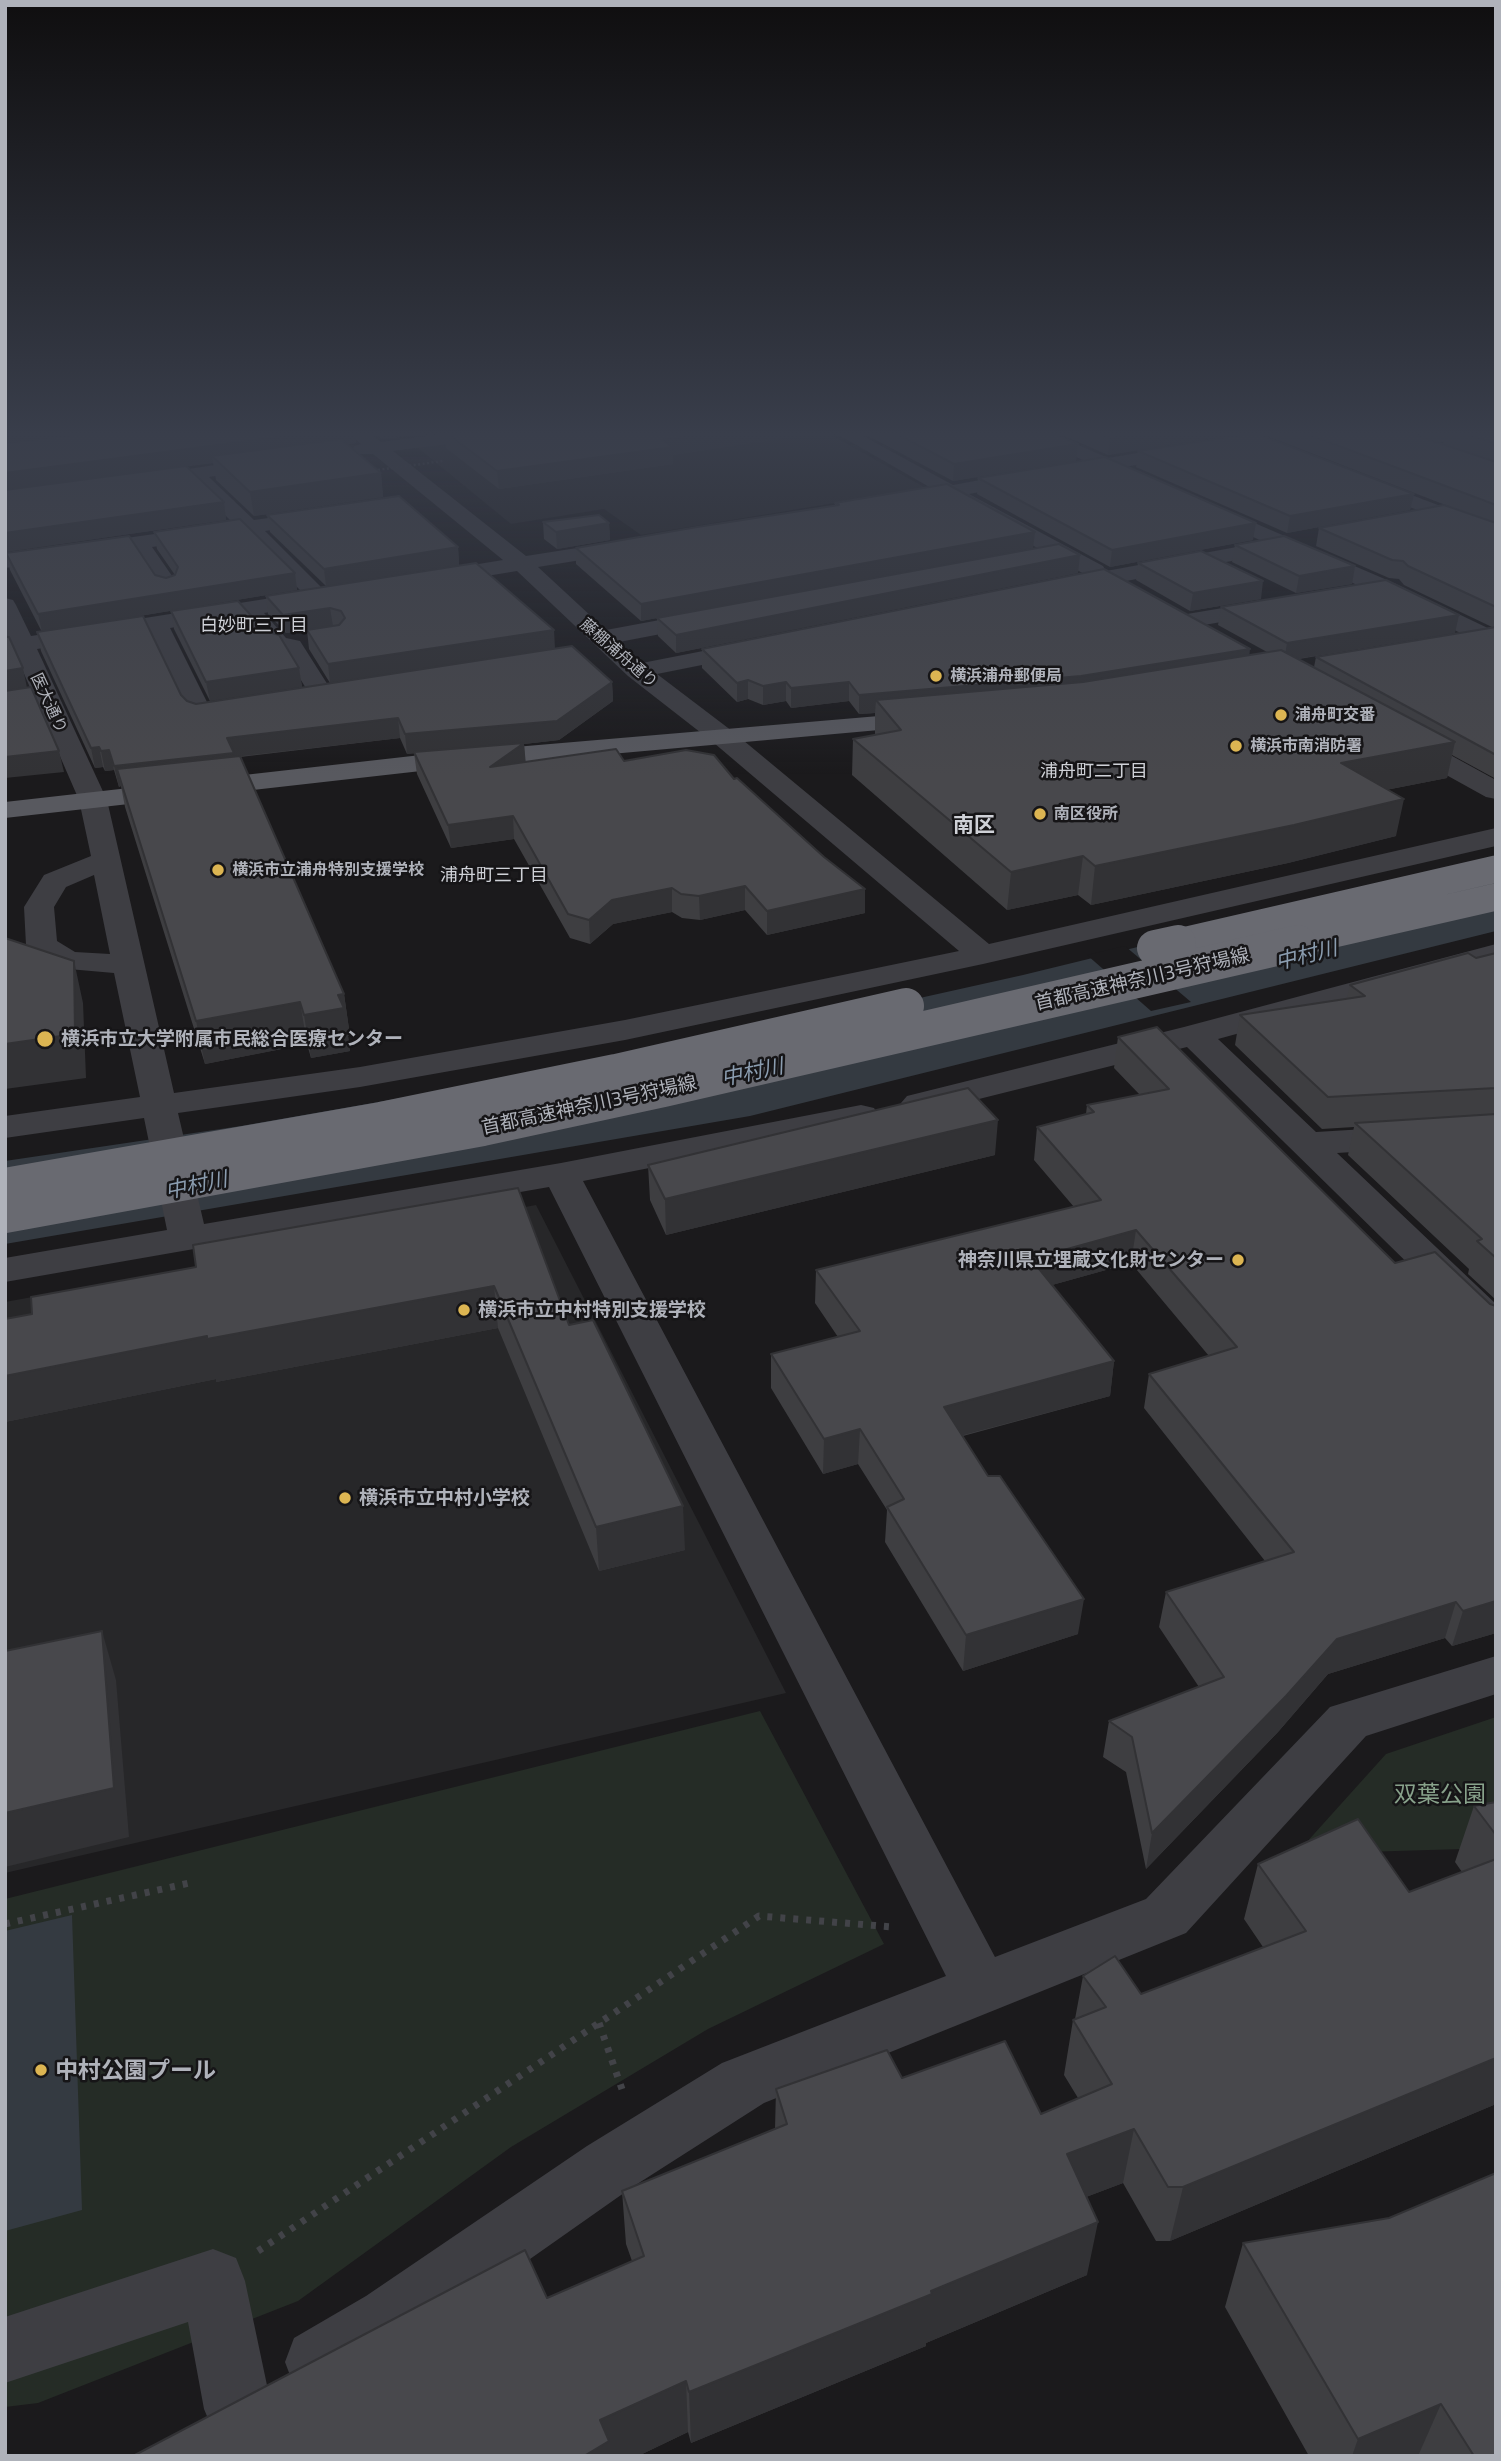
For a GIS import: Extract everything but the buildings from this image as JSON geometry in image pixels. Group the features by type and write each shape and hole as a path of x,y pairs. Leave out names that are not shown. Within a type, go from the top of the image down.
{"highway":[{"name":"首都高速神奈川3号狩場線","path":"5,1186 381,1120 616,1072 1496,869"},
{"name":"首都高速神奈川3号狩場線","path":"5,1215 483,1128 664,1089 1496,897"}],"main road":[{"path":"1449,644 1492,637"},
{"path":"5,810 421,763 943,719"}],"street":[{"path":"5,562 119,546"},
{"path":"141,546 168,586"},
{"path":"268,546 318,596"},
{"name":"藤棚浦舟通り","path":"499,546 637,671 723,737 983,955"},
{"path":"409,582 628,546"},
{"path":"1050,546 1141,596"},
{"path":"1037,591 1277,546"},
{"path":"1292,546 1492,637"},
{"path":"1021,559 1061,552"},
{"path":"1202,559 1236,576"},
{"path":"1346,595 1423,581"},
{"path":"1187,621 1292,603 1258,587"},
{"path":"14,646 344,592"},
{"name":"医大通り","path":"5,605 14,646 35,696 93,800 188,1240"},
{"path":"247,608 278,643 302,643 321,693"},
{"path":"1164,608 1221,640"},
{"path":"580,654 606,644 724,615"},
{"path":"156,623 200,713 267,702"},
{"path":"637,671 778,643"},
{"path":"294,698 348,689"},
{"path":"1379,727 1496,791"},
{"path":"5,1127 360,1077 625,1030 983,955 1496,837"},
{"path":"106,860 55,881 39,907 42,945 68,961 128,964"},
{"path":"5,1270 561,1174 876,1114 1194,1035 1496,953"},
{"path":"1194,1035 1496,1327"},
{"path":"1306,1144 1496,1132"},
{"path":"561,1174 981,1988"},
{"path":"5,2350 213,2280 214,2421 389,2319 642,2146 743,2083 1166,1916 1348,1721 1496,1675"}],"path":[{"path":"5,1924 194,1882"},
{"path":"213,2280 759,1916 953,1931"},
{"path":"599,2023 642,2146"}],"shaded area":[{"name":"横浜市立中村小学校","path":"536,1205 786,1693 5,1873 5,1302"}],"green space":[{"path":"760,1711 884,1944 708,2029 511,2147 298,2301 38,2403 5,2407 5,1899"},
{"name":"双葉公園","path":"1496,1717 1496,1848 1296,1854 1386,1754"}],"water":[{"name":"中村川","path":"1496,862 1496,931 750,1116 5,1244 5,1161 241,1126 722,1042 1023,975"},
{"name":"中村公園プール","path":"72,1915 82,2210 5,2231 5,1931"}],"pier":[{"path":"1125,946 1191,1002 1151,1011 1087,955"}],"place":[{"name":"横浜浦舟郵便局","path":"936,676"},
{"name":"浦舟町交番","path":"1281,715"},
{"name":"横浜市南消防署","path":"1236,746"},
{"name":"南区役所","path":"1040,814"},
{"name":"横浜市立浦舟特別支援学校","path":"218,870"},
{"name":"横浜市立大学附属市民総合医療センター","path":"45,1039"},
{"name":"神奈川県立埋蔵文化財センター","path":"1238,1260"},
{"name":"横浜市立中村特別支援学校","path":"464,1310"},
{"name":"横浜市立中村小学校","path":"345,1498"},
{"name":"中村公園プール","path":"41,2070"}],"district":[{"name":"白妙町三丁目","path":"254,625"},
{"name":"浦舟町二丁目","path":"1094,771"},
{"name":"南区","path":"974,825"},
{"name":"浦舟町三丁目","path":"494,875"}]}
